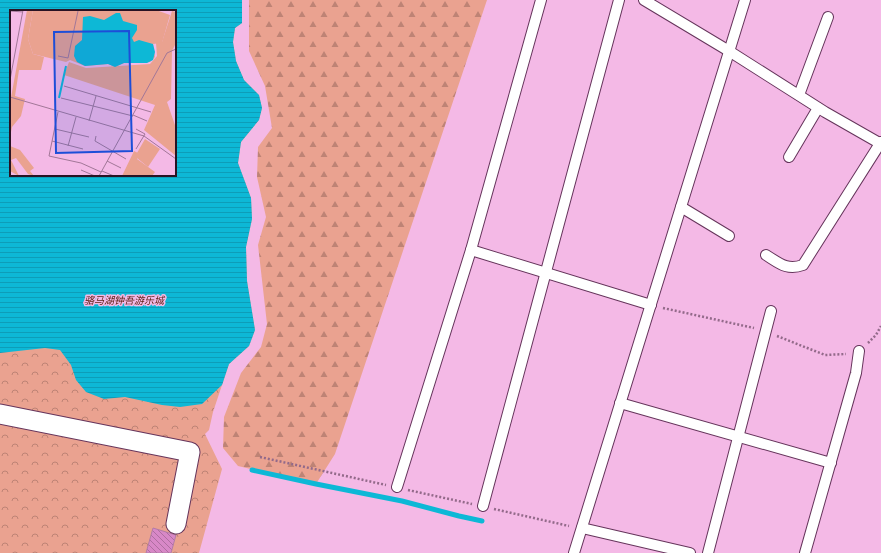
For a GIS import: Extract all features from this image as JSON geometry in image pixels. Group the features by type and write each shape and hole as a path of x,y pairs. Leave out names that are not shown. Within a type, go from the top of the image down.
{"street":[{"path":"0,414 190,452 176,524"}],"lane":[{"path":"396,487 471,250 541,0"},
{"path":"483,506 619,0"},
{"path":"644,0 729,51 818,108 881,143 802,265 795,268 786,267 766,255"},
{"path":"574,553 745,0"},
{"path":"799,96 828,17"},
{"path":"789,157 818,108"},
{"path":"681,208 729,236"},
{"path":"471,250 651,305"},
{"path":"708,553 771,311"},
{"path":"805,553 856,373 859,352"},
{"path":"620,403 831,463"},
{"path":"582,528 690,553"}],"path":[{"path":"260,457 582,528"}],"green space":[{"name":"骆马湖钟吾游乐城","path":"0,0 242,0 242,23 235,28 233,42 236,61 244,80 259,95 262,108 259,120 241,142 238,163 251,198 252,219 246,247 247,281 255,330 249,346 229,364 213,412 209,430 205,434 222,469 199,553 0,553"},
{"path":"249,0 487,0 335,454 316,484 238,466 223,448 224,417 241,373 261,347 267,324 258,245 266,217 257,177 258,147 272,128 265,86 249,51"}],"water":[{"name":"骆马湖钟吾游乐城","path":"0,0 242,0 242,23 235,28 233,42 236,61 244,80 259,95 262,108 259,120 241,142 238,163 251,198 252,219 246,247 247,281 255,330 249,346 229,364 222,385 202,404 180,407 162,405 125,397 104,399 86,392 76,380 71,365 60,350 45,348 0,353"}],"building":[{"path":"153,528 176,535 171,553 146,553"}],"waterway":[{"path":"252,470 402,501 482,521"}]}
